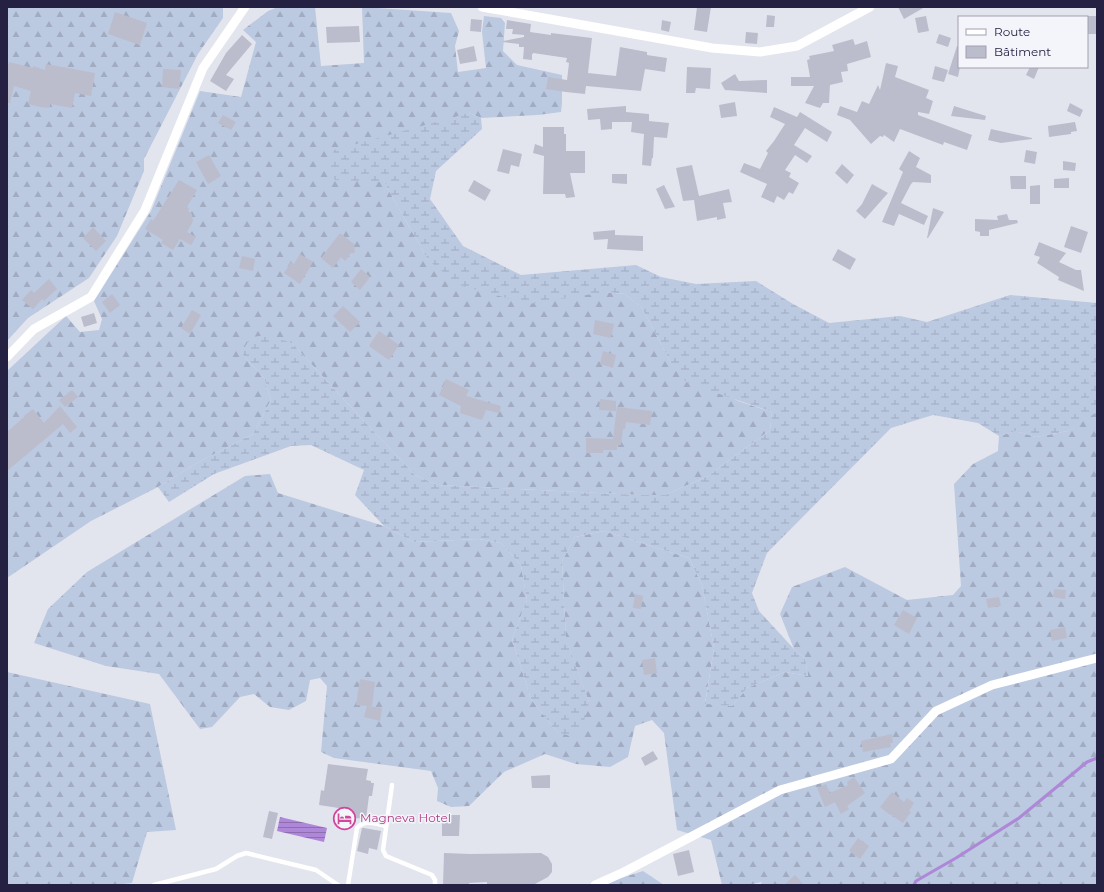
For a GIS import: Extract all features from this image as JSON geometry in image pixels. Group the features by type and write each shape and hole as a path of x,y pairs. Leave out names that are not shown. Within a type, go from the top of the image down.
{"street":[{"path":"7,357 34,329 91,297 145,210 203,68 244,7"},
{"path":"482,7 712,48 760,52 797,46 870,7"},
{"path":"595,885 624,872 780,790 891,759 936,711 992,685 1097,658"}],"lane":[{"path":"392,785 383,850 386,856 432,875 435,880 435,885"},
{"path":"348,885 357,828 361,824 367,823 386,826"},
{"path":"154,885 216,869 237,856 246,853 316,870 338,885"}],"green space":[{"path":"7,7 223,7 223,18 198,54 144,159 144,171 117,236 89,278 28,318 7,341"},
{"path":"278,7 315,7 321,66 364,63 362,7 451,13 459,31 455,46 458,72 486,68 482,32 484,16 501,18 505,23 503,51 517,65 562,75 561,112 538,115 481,118 469,113 384,182 428,260 606,292 625,294 642,308 671,363 738,401 772,412 770,430 708,476 665,495 438,485 415,475 292,343 241,353 264,378 271,400 253,434 197,463 158,487 91,521 7,578 7,371 66,316 80,332 99,330 102,319 94,301 151,211 200,91 241,97 256,42 243,30 268,11"},
{"path":"469,113 481,118 482,129 436,171 430,199 463,246 521,275 636,265 661,277 696,284 756,281 793,304 829,323 900,316 927,322 1010,295 1097,303 1097,412 1068,431 1036,437 1016,431 999,436 978,423 933,415 891,428 767,553 752,593 759,611 794,649 805,658 808,676 785,672 747,688 732,706 705,704 714,648 702,585 689,558 604,531 575,537 562,561 566,639 589,702 582,728 570,736 557,732 531,699 512,639 527,600 521,565 501,543 479,539 414,542 384,526 355,495 364,470 311,445 291,446 214,474 169,502 158,487 197,463 253,434 271,400 264,378 241,353 251,337 267,335 292,343 415,475 438,485 665,495 708,476 770,430 772,412 687,383 671,363 642,308 625,294 606,292 528,304 459,285 428,260 384,182 335,180 330,168 334,150"},
{"path":"1097,412 1097,885 760,885 762,882 748,885 722,885 711,840 677,830 664,733 652,720 635,726 628,757 610,767 576,764 545,754 504,772 469,806 451,807 437,801 438,788 431,771 334,758 321,752 327,686 320,678 310,680 306,701 289,710 270,707 254,694 240,697 212,727 200,729 159,674 106,666 34,643 48,609 87,572 245,476 270,474 278,493 384,526 414,542 479,539 501,543 521,565 527,600 512,639 531,699 557,732 589,702 566,640 562,561 575,537 604,531 689,558 702,585 714,648 705,703 732,706 747,688 785,672 808,676 805,658 794,649 780,614 792,587 845,567 907,600 953,595 961,586 954,484 973,464 998,451 999,436 1016,431 1036,437 1068,431"},
{"path":"7,672 150,704 176,830 147,832 132,883 114,885 7,885"},
{"path":"643,871 664,885 599,885"}],"shaded area":[{"path":"280,817 327,828 324,842 277,831"}],"building":[{"path":"697,7 711,7 707,32 694,30"},
{"path":"898,7 925,7 904,19"},
{"path":"115,12 147,23 140,45 108,34"},
{"path":"767,15 775,16 774,27 766,27"},
{"path":"926,16 929,31 918,33 915,18"},
{"path":"1088,16 1097,16 1097,34 1088,34"},
{"path":"471,19 482,20 481,32 470,31"},
{"path":"507,20 531,24 530,32 592,38 588,73 616,76 620,47 647,52 647,55 667,58 665,72 645,69 641,91 586,86 585,94 546,89 548,77 567,80 569,63 566,62 567,58 533,53 532,60 523,59 524,47 519,47 519,44 503,42 524,37 524,35 512,34 513,29 506,29"},
{"path":"662,20 671,22 669,32 661,30"},
{"path":"359,26 360,42 327,43 326,27"},
{"path":"746,32 758,33 757,44 745,43"},
{"path":"939,34 951,38 948,47 936,43"},
{"path":"242,35 252,44 226,75 234,79 226,91 210,81 226,53"},
{"path":"853,39 855,45 867,41 871,57 847,64 848,71 841,72 843,82 830,85 829,103 823,103 820,108 805,103 814,86 791,86 791,77 810,77 807,60 810,59 809,56 834,51 832,45"},
{"path":"474,46 477,61 460,64 457,50"},
{"path":"958,46 958,68 960,68 958,77 948,74"},
{"path":"9,62 33,68 33,66 45,70 46,64 95,73 91,96 75,93 72,108 50,104 50,108 40,107 28,104 31,91 14,86 10,103 7,103 7,69"},
{"path":"886,63 898,66 895,77 929,90 926,98 933,101 929,114 918,112 918,115 972,135 967,150 944,142 943,145 900,129 894,142 884,135 883,137 880,136 871,144 850,120 837,115 840,106 857,112 862,101 869,104 878,85 880,90"},
{"path":"935,66 948,70 944,82 932,79"},
{"path":"687,67 711,68 710,89 696,88 695,93 686,93"},
{"path":"1030,68 1039,68 1034,79 1026,75"},
{"path":"163,69 181,70 179,89 162,87"},
{"path":"735,74 739,81 767,80 767,93 725,90 721,83"},
{"path":"735,102 737,116 721,118 719,105"},
{"path":"1070,103 1083,110 1080,117 1067,111"},
{"path":"626,106 626,112 649,114 649,121 669,123 667,138 654,137 651,166 642,165 644,134 631,132 632,122 612,122 612,129 601,130 600,119 588,120 587,109"},
{"path":"954,106 986,116 985,120 951,116"},
{"path":"774,107 797,117 800,112 832,132 827,142 805,128 794,145 812,156 807,163 795,155 785,170 791,173 789,177 799,183 793,194 789,192 784,200 777,196 774,203 761,197 767,184 740,172 744,163 760,169 768,153 766,151 785,124 770,117"},
{"path":"223,115 236,122 231,130 218,123"},
{"path":"1075,122 1077,131 1071,132 1071,134 1049,137 1048,126"},
{"path":"543,127 564,127 564,134 566,134 566,151 585,151 585,173 570,173 575,197 566,198 565,194 543,194 544,156 533,153 535,144 543,147"},
{"path":"991,129 1032,139 1001,143 988,140"},
{"path":"503,149 522,154 519,167 511,165 509,174 497,171"},
{"path":"1026,150 1037,152 1035,164 1024,162"},
{"path":"909,151 920,158 916,167 931,175 931,183 913,182 901,203 928,216 924,225 899,214 894,226 882,222 903,172 899,169"},
{"path":"209,155 221,176 208,184 196,162"},
{"path":"1063,161 1076,163 1075,171 1063,170"},
{"path":"842,164 854,175 847,184 835,173"},
{"path":"692,165 699,196 729,189 732,202 723,203 726,218 717,220 717,217 697,221 694,200 683,201 676,168"},
{"path":"612,174 627,174 627,184 612,183"},
{"path":"1010,176 1026,176 1026,189 1011,189"},
{"path":"1069,178 1069,188 1054,188 1054,179"},
{"path":"179,180 197,190 187,207 189,208 188,211 192,214 193,221 187,232 196,237 191,245 180,239 173,250 161,243 163,240 145,229 151,219 153,221"},
{"path":"474,180 491,190 485,201 468,191"},
{"path":"872,184 888,193 865,219 856,211 862,204"},
{"path":"664,185 675,207 665,209 656,189"},
{"path":"1040,185 1040,204 1030,204 1030,186"},
{"path":"933,208 944,212 927,238"},
{"path":"1007,214 1009,220 1017,220 1018,223 989,230 989,236 980,236 980,232 975,231 975,219 998,220 997,216"},
{"path":"1071,226 1088,232 1081,253 1064,247"},
{"path":"93,227 106,241 96,251 83,238"},
{"path":"615,230 615,235 643,236 643,251 607,249 608,239 594,240 593,232"},
{"path":"340,233 354,244 355,253 351,253 345,261 341,257 333,268 321,258"},
{"path":"1039,242 1066,253 1059,262 1076,270 1081,270 1084,291 1058,280 1059,277 1037,263 1040,257 1034,255"},
{"path":"838,249 856,259 850,270 832,260"},
{"path":"300,254 313,262 300,284 284,273 291,262 294,264"},
{"path":"242,256 255,259 253,271 239,268"},
{"path":"361,269 370,277 360,290 351,282"},
{"path":"49,279 57,289 44,301 42,299 33,309 22,300 31,290 34,293"},
{"path":"112,294 120,305 110,313 102,302"},
{"path":"343,306 360,322 350,332 333,316"},
{"path":"192,310 201,315 190,334 181,328"},
{"path":"94,313 97,323 84,327 81,317"},
{"path":"595,320 614,324 611,338 593,334"},
{"path":"379,331 399,345 389,360 369,346"},
{"path":"603,351 616,355 613,368 600,364"},
{"path":"446,379 469,390 466,396 501,406 499,413 486,410 482,420 460,413 461,406 439,395"},
{"path":"72,390 78,397 65,407 59,400"},
{"path":"600,399 616,401 616,411 599,410"},
{"path":"60,406 77,427 70,433 63,424 7,471 7,432 33,409 44,423"},
{"path":"617,407 652,411 650,425 626,422 625,429 623,429 621,445 617,445 617,450 603,450 603,453 586,453 586,438 613,439"},
{"path":"1054,589 1066,590 1065,599 1053,597"},
{"path":"635,594 643,596 641,609 633,608"},
{"path":"999,597 1001,606 988,608 986,599"},
{"path":"903,610 917,618 909,634 894,625"},
{"path":"1065,627 1067,638 1052,641 1050,630"},
{"path":"655,658 657,673 644,675 642,660"},
{"path":"360,679 375,682 372,706 368,706 382,708 380,721 364,717 367,706 356,705"},
{"path":"892,734 893,743 890,743 891,747 863,752 861,741"},
{"path":"653,751 658,759 645,766 641,758"},
{"path":"328,764 368,769 366,780 374,783 372,796 369,796 366,819 344,817 345,809 319,805 321,790 324,791"},
{"path":"550,775 550,788 532,788 531,776"},
{"path":"854,777 865,793 847,806 849,809 841,814 835,802 825,807 817,788 826,784 830,793 848,785 847,782"},
{"path":"892,792 904,802 907,798 914,803 909,811 911,812 903,823 880,807"},
{"path":"269,811 278,813 272,839 263,837"},
{"path":"442,815 460,815 459,836 442,836"},
{"path":"362,828 381,831 377,850 369,848 368,854 357,851"},
{"path":"858,838 869,846 860,859 849,851"},
{"path":"689,850 694,872 678,876 673,854"},
{"path":"444,853 541,853 548,857 552,864 552,872 548,877 535,884 487,885 487,882 469,883 469,885 443,885"},
{"path":"795,875 804,885 784,885"}],"waterway":[{"path":"914,885 916,881 956,858 1019,818 1087,762 1097,758"}],"place":[{"name":"Magneva Hotel","path":"345,818"}]}
